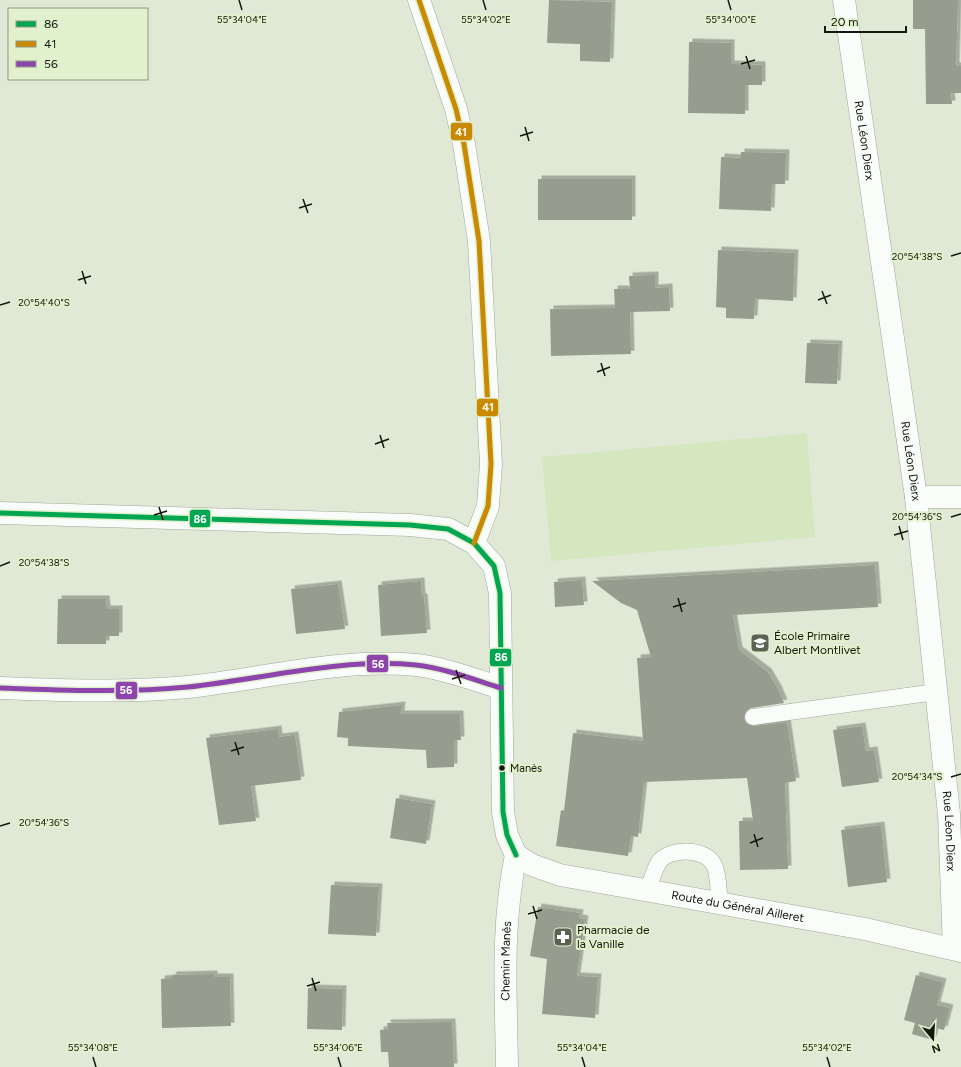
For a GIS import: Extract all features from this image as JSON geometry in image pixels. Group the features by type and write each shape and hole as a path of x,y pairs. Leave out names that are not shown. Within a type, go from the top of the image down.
{"street":[{"path":"419,0 456,109 466,151 479,241 491,464 488,506 474,543"},
{"name":"Rue Léon Dierx","path":"844,0 916,497 936,692 955,814 957,950"},
{"path":"916,497 961,496"},
{"path":"0,513 410,525 448,529 474,543 494,566 500,593 503,812 507,836 516,855"},
{"path":"0,688 111,691 180,687 350,665 417,665 462,676 501,688"},
{"name":"Route du Général Ailleret","path":"516,855 532,865 560,875 865,928 957,950"},
{"name":"Chemin Manès","path":"507,1067 504,942 510,883 516,855"}],"lane":[{"path":"753,717 936,692"},
{"path":"647,891 659,862 667,854 678,852 702,854 710,858 715,866 720,902"}],"green space":[{"path":"807,433 815,537 551,561 542,457"}],"building":[{"path":"549,0 612,2 610,62 580,61 580,44 547,43"},
{"path":"913,0 958,0 956,66 961,66 961,93 951,93 952,104 926,104 925,29 913,29"},
{"path":"689,42 731,43 731,64 762,65 762,85 745,85 745,114 688,113"},
{"path":"741,152 786,153 785,184 772,184 771,211 719,209 721,157 741,158"},
{"path":"538,179 632,179 632,220 538,220"},
{"path":"718,250 795,253 793,301 755,299 754,319 726,318 726,308 716,307"},
{"path":"655,275 655,288 669,287 670,311 630,312 631,354 551,356 550,309 615,308 614,289 630,289 629,276"},
{"path":"807,343 839,344 837,384 805,383"},
{"path":"875,565 878,607 733,615 739,650 768,672 784,703 751,708 747,710 744,718 746,723 754,726 787,722 796,781 785,783 788,869 740,870 739,821 753,821 747,778 644,782 638,837 631,836 628,856 556,846 561,810 564,811 573,733 643,741 637,658 651,657 637,610 621,603 592,581"},
{"path":"582,580 584,605 555,607 554,582"},
{"path":"421,581 427,633 381,636 378,585"},
{"path":"338,584 345,629 296,634 291,589"},
{"path":"58,599 106,599 107,609 119,609 119,636 106,636 106,644 57,644"},
{"path":"402,705 401,714 460,714 461,740 454,740 454,767 427,768 426,750 348,746 348,738 337,737 339,712"},
{"path":"862,726 866,751 874,750 879,782 842,787 833,730"},
{"path":"278,729 279,737 295,735 301,780 251,786 256,821 219,825 206,738"},
{"path":"396,798 432,804 426,844 390,838"},
{"path":"881,825 887,882 848,887 841,830"},
{"path":"331,885 379,887 376,936 328,934"},
{"path":"538,907 580,913 579,918 585,919 577,976 598,977 595,1018 542,1014 547,959 530,956"},
{"path":"214,974 214,977 230,977 231,1026 162,1028 161,979 172,978 173,975"},
{"path":"916,975 943,982 937,1005 950,1008 944,1030 936,1028 933,1040 912,1034 915,1023 904,1020"},
{"path":"308,988 343,989 342,1030 307,1029"},
{"path":"452,1022 454,1067 389,1067 388,1052 381,1052 380,1030 388,1029 387,1023"}],"transit line":[{"name":"41","path":"419,0 456,109 464,144 479,241 491,464 488,506 474,543"},
{"name":"86","path":"0,513 410,525 448,529 474,543 494,566 500,593 503,812 507,835 516,855"},
{"name":"56","path":"0,688 94,690 164,689 188,687 302,670 359,664 416,665 437,669 501,688"}],"place":[{"name":"École Primaire Albert Montlivet","path":"760,643"},
{"name":"Manès","path":"502,768"},
{"name":"Pharmacie de la Vanille","path":"563,937"}]}
